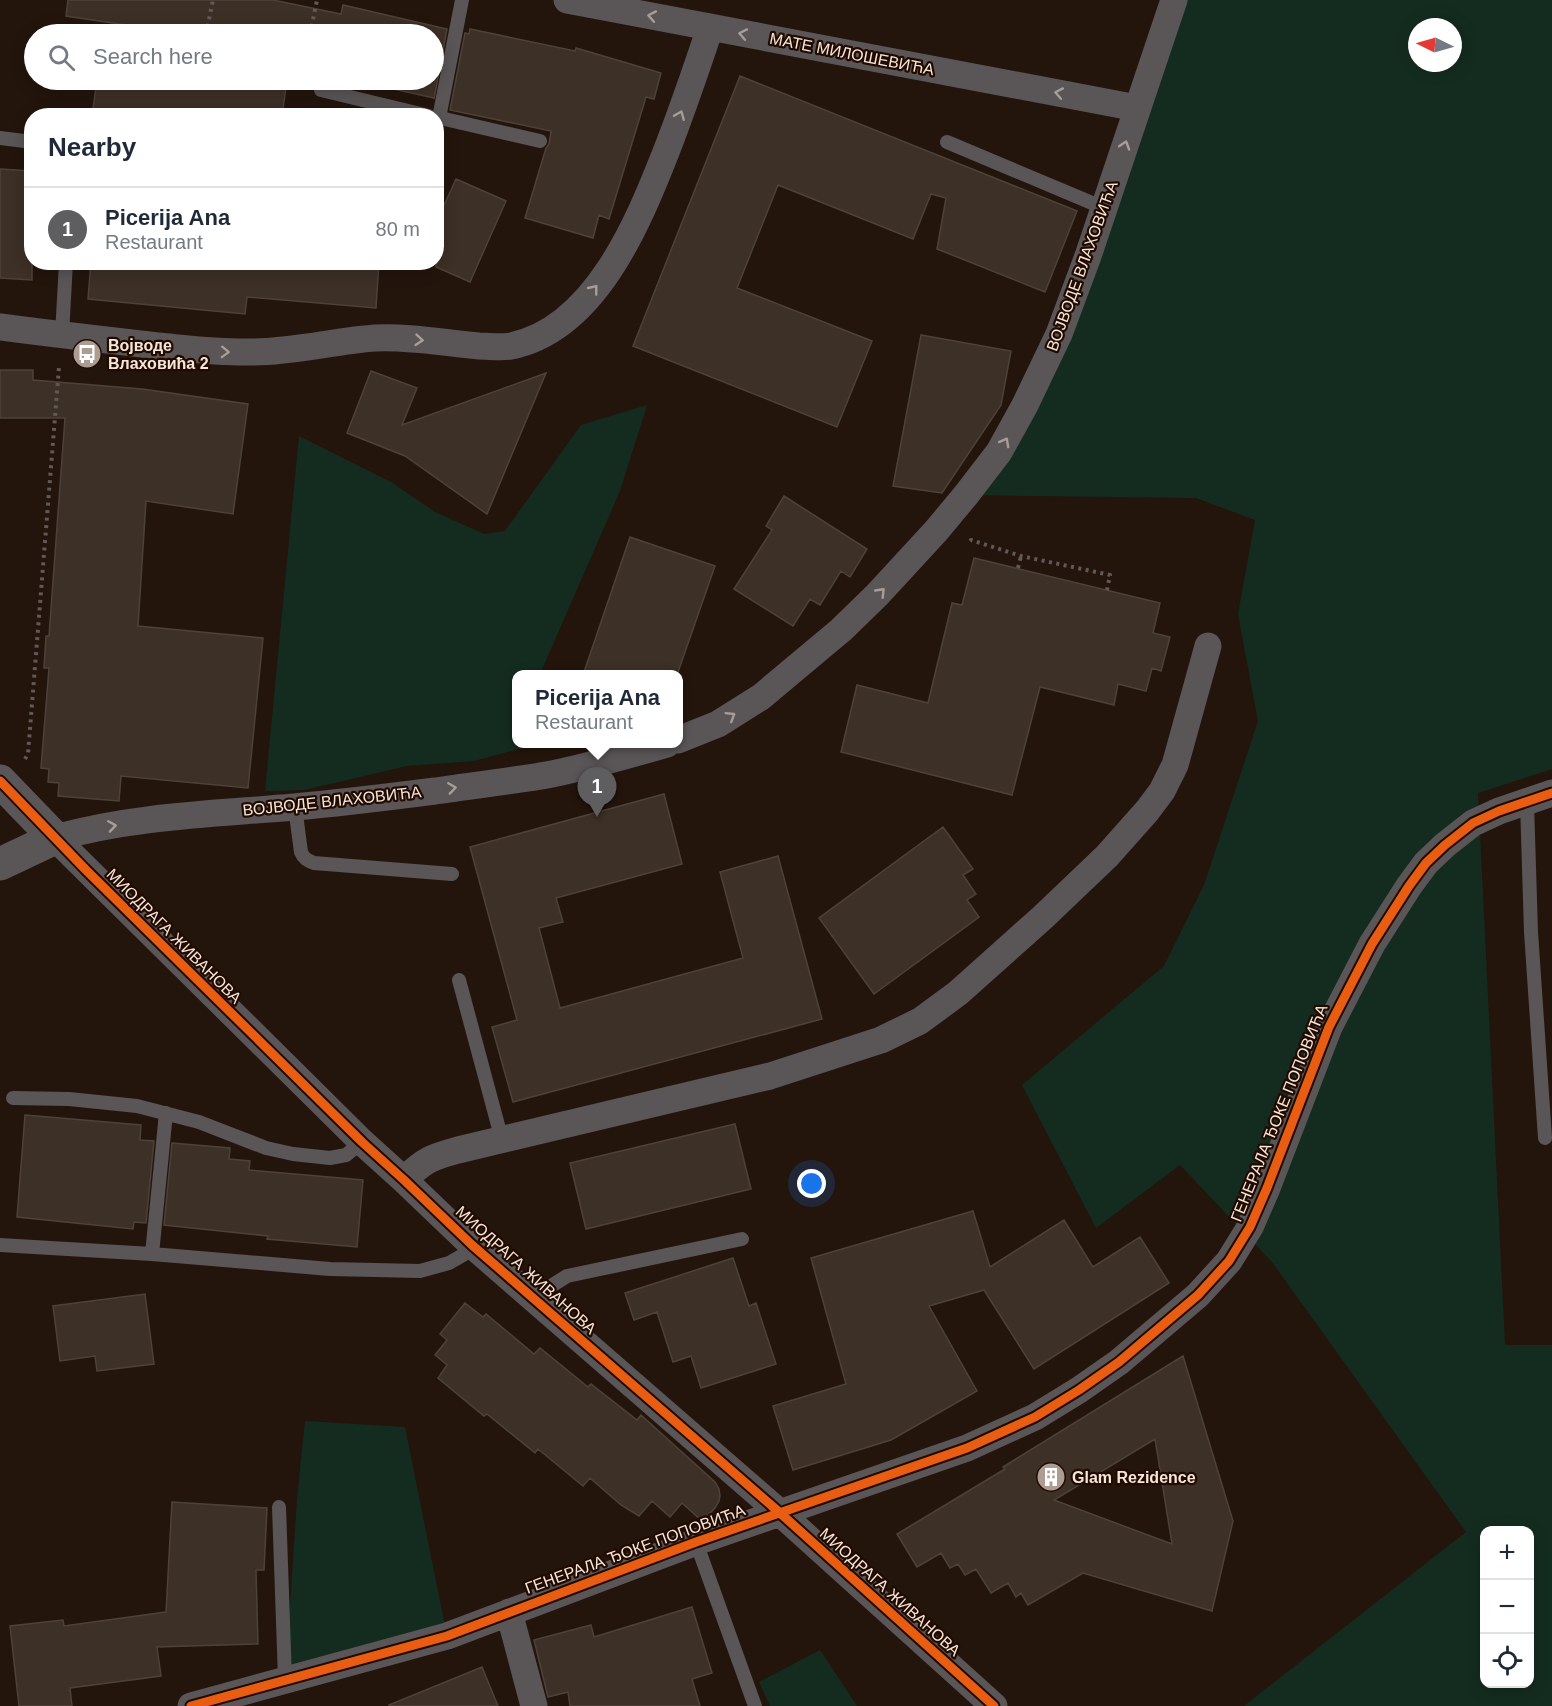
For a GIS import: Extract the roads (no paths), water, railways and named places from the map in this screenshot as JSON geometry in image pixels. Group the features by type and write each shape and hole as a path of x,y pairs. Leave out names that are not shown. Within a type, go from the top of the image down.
{"street":[{"name":"МАТЕ МИЛОШЕВИЋА","path":"567,0 1137,108"},
{"name":"ВОЈВОДЕ ВЛАХОВИЋА","path":"683,738 718,724 731,716 761,697 802,664 877,595 966,495 999,452 1025,405 1059,334 1174,0"},
{"path":"0,327 219,352 279,351 384,338 507,347 530,340 552,329 585,300 618,257 652,186 688,94 710,28"},
{"path":"404,1180 432,1157 770,1076 881,1040 920,1021 958,993 1042,918 1107,856 1147,811 1162,791 1175,765 1208,646"},
{"name":"ВОЈВОДЕ ВЛАХОВИЋА","path":"0,864 55,838 78,832 141,821 295,807 552,774 653,748"},
{"path":"1,782 55,838"},
{"name":"ГЕНЕРАЛА ЂОКЕ ПОПОВИЋА","path":"191,1706 447,1636 696,1542 967,1448 1035,1417 1079,1390 1119,1362 1198,1295 1229,1261 1250,1227 1267,1188 1329,1027 1372,944 1426,863 1473,823 1499,811 1552,793"},
{"name":"МИОДРАГА ЖИВАНОВА","path":"55,838 362,1142 472,1245 779,1512 994,1706"},
{"path":"509,1612 534,1706"}],"lane":[{"path":"444,78 462,0"},
{"path":"321,90 397,108"},
{"path":"437,108 441,90"},
{"path":"444,119 540,141"},
{"path":"0,138 24,140"},
{"path":"947,142 1104,208"},
{"path":"62,335 66,270"},
{"path":"1527,803 1531,932 1545,1138"},
{"path":"295,807 301,852 308,861 452,874"},
{"path":"459,980 502,1140"},
{"path":"13,1098 69,1099 137,1106 199,1122 266,1148 293,1154 330,1158 346,1155 362,1142"},
{"path":"152,1254 166,1113"},
{"path":"536,1300 548,1288 567,1276 742,1239"},
{"path":"0,1245 152,1254 330,1269 420,1271 449,1263 463,1255 472,1245"},
{"path":"279,1507 285,1679"},
{"name":"ГЕНЕРАЛА ЂОКЕ ПОПОВИЋА","path":"696,1542 755,1706"}],"place":[{"name":"Војводе Влаховића 2","path":"87,354"},
{"name":"Picerija Ana","path":"597,817"},
{"name":"Glam Rezidence","path":"1051,1477"}]}
